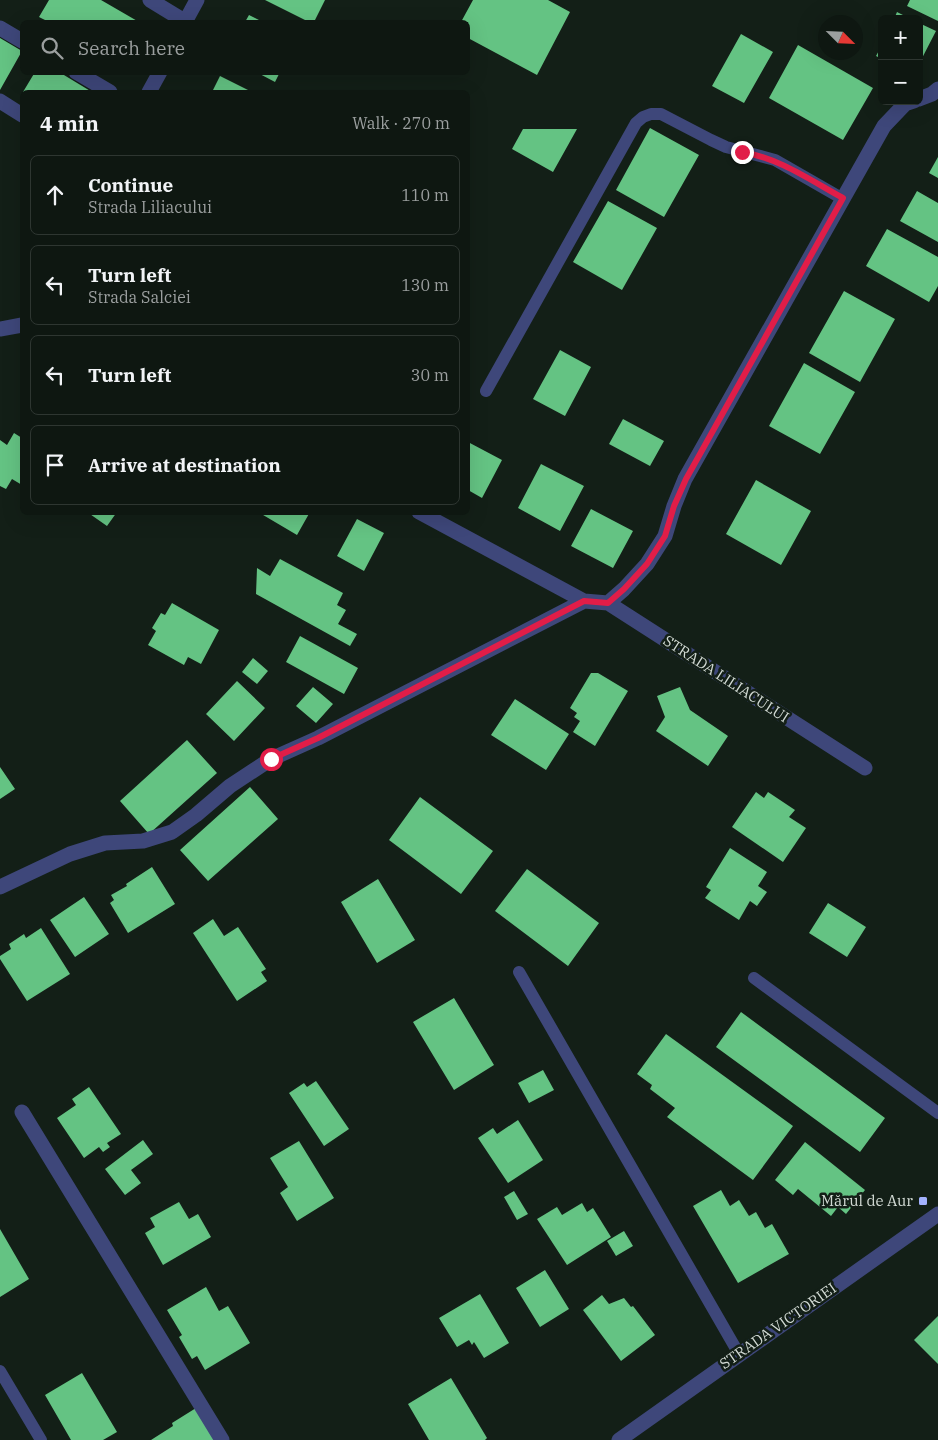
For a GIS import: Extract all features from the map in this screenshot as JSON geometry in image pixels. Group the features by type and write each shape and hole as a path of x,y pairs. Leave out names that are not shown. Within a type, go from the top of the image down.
{"street":[{"path":"150,0 183,20"},
{"path":"187,20 197,0"},
{"path":"0,28 20,40"},
{"path":"81,75 107,90"},
{"path":"150,90 158,75"},
{"path":"923,97 932,94 938,88"},
{"path":"0,101 20,114"},
{"path":"608,603 647,564 665,536 674,506 686,479 884,126 904,105"},
{"path":"0,329 20,325"},
{"name":"STRADA LILIACULUI","path":"425,515 584,601 608,603 865,768"},
{"path":"0,887 70,854 105,843 143,841 172,832 196,815 230,786 271,759 318,738 584,601"},
{"path":"22,1112 222,1440"},
{"name":"STRADA VICTORIEI","path":"619,1440 938,1214"}],"lane":[{"path":"486,391 636,123 643,117 651,114 661,114 711,140 734,149 775,160 843,198"},
{"path":"518,972 738,1354"},
{"path":"754,978 938,1113"},
{"path":"0,1371 41,1440"}],"building":[{"path":"49,0 101,0 136,20 45,20 39,17"},
{"path":"265,0 325,0 315,20 305,20"},
{"path":"473,0 548,0 570,12 537,75 470,39 470,20 462,20"},
{"path":"910,0 938,0 938,21 907,6"},
{"path":"249,15 259,20 246,20"},
{"path":"923,25 936,31 923,56"},
{"path":"741,34 773,52 744,103 712,86"},
{"path":"0,38 20,50 20,55 0,90"},
{"path":"798,45 818,56 818,60 824,60 873,88 843,140 769,98"},
{"path":"33,75 64,75 89,90 24,90"},
{"path":"262,75 278,75 275,82"},
{"path":"220,76 248,90 213,90"},
{"path":"650,128 699,155 664,217 616,190"},
{"path":"523,129 577,129 553,172 512,149"},
{"path":"938,157 938,178 929,173"},
{"path":"917,191 938,203 938,242 900,221"},
{"path":"608,201 657,228 622,290 573,262"},
{"path":"887,229 938,257 938,286 929,302 866,266"},
{"path":"844,291 895,319 860,382 809,353"},
{"path":"560,350 591,367 565,416 533,399"},
{"path":"804,363 855,392 820,454 769,426"},
{"path":"623,419 664,441 650,466 609,444"},
{"path":"14,433 20,437 20,484 12,479 6,489 0,486 0,440 7,445"},
{"path":"470,443 502,460 482,498 470,491"},
{"path":"541,464 584,486 560,531 518,508"},
{"path":"756,480 811,511 781,565 726,534"},
{"path":"591,509 633,531 613,568 571,546"},
{"path":"91,515 115,515 107,526"},
{"path":"263,515 308,515 297,535"},
{"path":"357,519 384,533 364,571 337,556"},
{"path":"280,559 343,593 337,605 346,610 338,624 357,634 350,646 256,594 257,568 270,576"},
{"path":"172,603 219,630 201,664 188,657 184,665 148,645 156,631 152,628 161,613 165,615"},
{"path":"300,636 358,668 344,694 286,662"},
{"path":"253,658 268,671 257,684 242,672"},
{"path":"591,673 598,673 628,691 595,746 573,732 580,721 574,717 577,713 570,708"},
{"path":"237,681 265,708 234,741 206,714"},
{"path":"313,687 333,704 316,723 296,706"},
{"path":"680,687 690,710 728,736 708,766 656,731 665,717 657,696"},
{"path":"515,699 569,734 546,770 491,735"},
{"path":"187,740 217,773 149,834 120,801"},
{"path":"0,767 15,789 0,799"},
{"path":"250,787 278,819 208,881 180,850"},
{"path":"756,792 764,798 768,792 795,810 789,817 806,828 783,862 732,827"},
{"path":"420,797 493,851 461,894 389,840"},
{"path":"730,848 767,872 758,886 767,892 757,906 750,901 739,920 705,898 711,890 706,887"},
{"path":"152,867 175,904 128,933 110,903 114,900 111,895 127,886 126,884"},
{"path":"527,869 599,923 568,966 495,911"},
{"path":"378,879 415,940 377,963 341,902"},
{"path":"84,897 109,934 75,957 50,920"},
{"path":"828,903 866,927 847,957 809,933"},
{"path":"213,919 224,936 238,927 266,969 261,972 267,981 237,1001 193,933"},
{"path":"41,928 70,974 27,1001 0,959 0,956 11,949 9,944 24,934 26,938"},
{"path":"454,998 494,1065 454,1090 413,1022"},
{"path":"741,1012 885,1118 860,1152 716,1047"},
{"path":"666,1034 793,1126 753,1180 667,1117 675,1108 650,1089 652,1085 637,1074"},
{"path":"543,1070 554,1090 529,1103 518,1083"},
{"path":"316,1081 349,1129 324,1146 289,1093 304,1083 307,1087"},
{"path":"89,1087 121,1134 107,1143 110,1147 103,1152 99,1147 84,1158 57,1118 76,1105 72,1099"},
{"path":"518,1120 543,1160 508,1183 478,1138 493,1128 497,1134"},
{"path":"143,1140 153,1154 131,1170 141,1183 125,1195 105,1169"},
{"path":"299,1141 334,1198 297,1221 280,1193 288,1187 270,1158"},
{"path":"805,1142 865,1190 846,1214 838,1207 831,1216 798,1189 793,1195 775,1180"},
{"path":"721,1190 730,1206 739,1200 749,1216 756,1212 765,1228 772,1224 789,1254 738,1283 693,1206"},
{"path":"514,1191 528,1214 517,1220 504,1197"},
{"path":"179,1202 189,1219 198,1214 211,1237 163,1265 145,1233 155,1227 150,1218"},
{"path":"582,1203 587,1212 593,1208 611,1237 567,1265 537,1219 557,1207 562,1215"},
{"path":"0,1229 29,1279 0,1297"},
{"path":"624,1231 633,1246 616,1256 607,1241"},
{"path":"545,1270 569,1309 540,1327 516,1288"},
{"path":"206,1287 219,1311 228,1306 250,1343 205,1370 197,1356 192,1359 179,1337 182,1335 167,1310"},
{"path":"480,1294 509,1343 484,1358 474,1342 472,1345 469,1340 457,1347 439,1318"},
{"path":"602,1295 609,1304 624,1298 631,1307 633,1306 655,1335 621,1361 583,1310"},
{"path":"938,1316 938,1364 914,1340"},
{"path":"82,1373 117,1432 103,1440 71,1440 45,1395"},
{"path":"451,1378 487,1438 485,1440 429,1440 408,1404"},
{"path":"196,1408 215,1440 151,1440 173,1426 172,1423"}],"place":[{"name":"Mărul de Aur","path":"923,1201"}],"route":[{"path":"271,759 318,738 584,601 608,603 647,564 665,536 674,506 686,479 843,198 775,160 758,154 742,152"}]}
